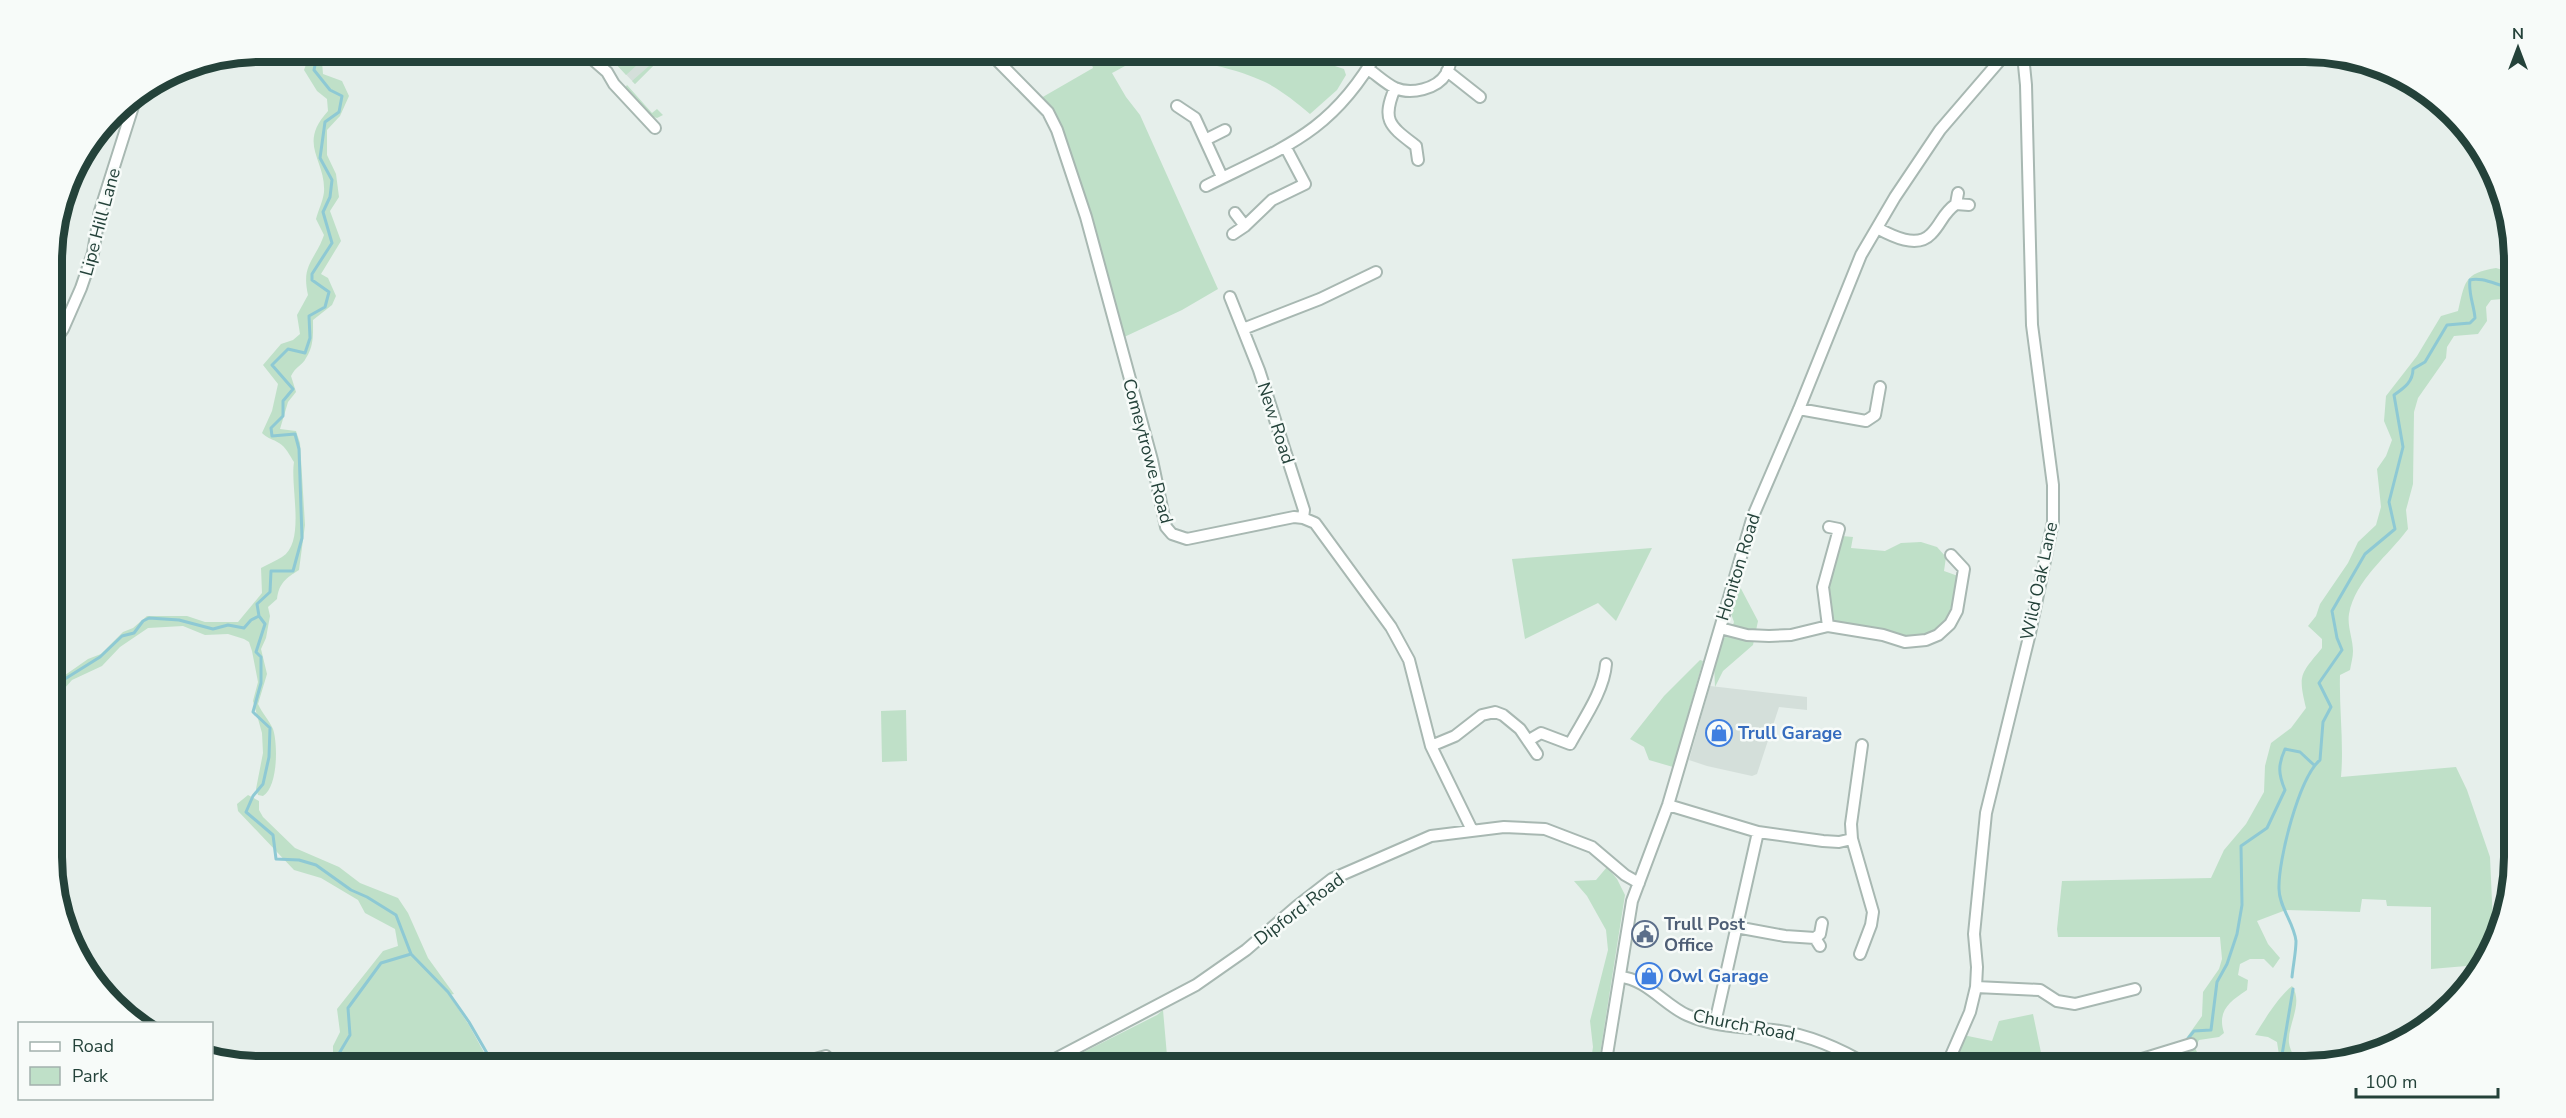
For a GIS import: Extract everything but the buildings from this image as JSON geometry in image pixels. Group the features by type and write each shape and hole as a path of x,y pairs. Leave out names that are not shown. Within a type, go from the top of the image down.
{"street":[{"path":"596,62 607,72 614,84 655,128"},
{"name":"Comeytrowe Road","path":"999,62 1048,112 1058,130 1086,217 1152,460 1166,527 1172,534 1187,538 1294,517 1304,518"},
{"path":"1206,186 1286,148 1322,122 1356,86 1372,62"},
{"path":"1368,69 1395,88 1404,91 1421,90 1438,82 1447,70 1450,62"},
{"name":"Honiton Road","path":"1607,1056 1627,924 1639,883 1668,805 1753,516 1799,409 1847,285 1876,228 1916,164 1962,103 1998,62"},
{"name":"Wild Oak Lane","path":"1951,1056 1970,1012 1976,987 1974,934 1986,813 2030,633 2053,522 2053,485 2032,325 2026,85 2023,62"},
{"path":"1447,70 1480,97"},
{"path":"1395,88 1387,112 1388,120 1421,143 1418,159"},
{"path":"1177,106 1194,110 1222,177"},
{"name":"Lipe Hill Lane","path":"62,330 90,262 100,211 132,109"},
{"path":"1205,140 1226,130"},
{"path":"1233,234 1245,226 1272,200 1310,181 1286,148"},
{"path":"1876,228 1909,241 1924,239 1931,235 1957,198 1969,205"},
{"path":"1235,213 1245,226"},
{"path":"1243,329 1301,308 1376,272"},
{"name":"New Road","path":"1230,297 1266,392 1304,510 1304,518"},
{"path":"1799,409 1866,421 1875,415 1880,387"},
{"path":"1304,518 1315,524 1321,531 1343,565 1391,627 1409,660 1431,746 1472,830"},
{"path":"1828,626 1824,586 1839,529"},
{"path":"1720,628 1769,636 1802,633 1828,626 1883,635 1905,642 1926,640 1938,635 1950,624 1957,611 1964,569 1950,555"},
{"path":"1529,740 1542,733 1574,746 1606,674 1606,664"},
{"path":"1431,746 1455,736 1482,715 1495,712 1503,715 1520,729 1537,754"},
{"path":"1860,954 1866,941 1872,912 1852,839 1851,824 1864,752"},
{"path":"1668,805 1758,832 1823,841 1839,842 1852,839"},
{"name":"Dipford Road","path":"1060,1057 1196,985 1246,950 1296,906 1332,879 1414,841 1440,834 1472,830 1530,827 1559,832 1592,847 1625,875 1639,883"},
{"path":"1715,1023 1758,832"},
{"path":"1736,927 1818,942 1822,923"},
{"path":"1866,941 1878,943"},
{"name":"Church Road","path":"1620,977 1639,984 1686,1015 1715,1023 1800,1036 1835,1048 1851,1056"},
{"path":"1976,987 2040,990 2057,1001 2075,1004 2135,989"},
{"path":"2152,1056 2191,1044"}],"shaded area":[{"path":"614,62 657,62 635,84"},
{"path":"1710,686 1807,697 1807,710 1779,707 1757,774 1752,776 1707,766 1689,760"}],"green space":[{"path":"307,62 322,62 323,74 342,81 349,96 340,116 327,130 327,155 336,174 339,197 330,211 341,241 321,274 328,278 336,296 332,305 313,320 310,349 304,361 291,376 296,392 288,402 280,429 296,431 300,443 305,525 299,570 284,582 279,589 277,599 268,607 270,616 266,638 261,649 267,674 258,704 273,729 276,745 276,765 272,784 263,796 258,795 256,789 263,753 262,733 253,701 258,682 252,651 249,642 244,639 228,634 205,635 183,626 148,628 120,647 102,666 72,680 64,689 62,677 88,659 101,654 123,632 133,628 147,616 187,616 205,622 238,622 262,593 261,568 282,557 289,550 293,539 296,513 294,462 281,445 262,433 272,411 278,384 263,365 281,344 293,340 300,334 297,315 308,295 306,276 324,235 316,219 324,192 314,143 319,123 328,111 327,99 317,91 304,70"},
{"path":"614,62 634,62 637,65 626,75"},
{"path":"648,62 657,62 635,84 632,81 649,66"},
{"path":"1098,62 1134,62 1112,73 1140,115 1218,289 1182,310 1122,338 1075,164 1064,136 1041,98 1093,68 1092,65"},
{"path":"1196,62 1322,62 1344,69 1346,75 1337,90 1310,114 1288,96 1265,82 1236,71"},
{"path":"627,85 652,113 657,109 663,115 657,118 650,116 637,103 637,99 624,89"},
{"path":"2496,268 2504,270 2504,299 2491,300 2486,307 2487,321 2478,334 2454,336 2447,347 2446,358 2418,398 2414,412 2413,484 2406,510 2408,529 2365,579 2352,602 2349,628 2353,656 2350,670 2340,675 2340,688 2341,777 2456,767 2467,790 2490,857 2493,923 2489,934 2472,965 2431,969 2431,907 2387,906 2386,900 2362,899 2360,912 2286,910 2257,921 2268,944 2280,958 2273,968 2264,959 2250,959 2240,964 2238,975 2248,980 2247,990 2230,1003 2223,1013 2224,1033 2219,1037 2199,1040 2195,1048 2198,1054 2196,1056 2176,1056 2202,1016 2203,992 2219,969 2222,959 2220,937 2058,937 2062,881 2211,878 2224,850 2246,824 2264,792 2265,766 2271,743 2291,728 2306,708 2302,688 2303,675 2322,648 2322,639 2308,626 2348,563 2358,542 2376,525 2381,507 2377,469 2386,456 2392,440 2384,421 2386,396 2417,356 2441,316 2458,311 2467,281 2471,276"},
{"path":"1842,536 1853,537 1851,548 1885,551 1901,543 1921,542 1937,547 1946,557 1944,571 1958,576 1958,585 1947,620 1932,634 1915,639 1835,622 1829,601 1829,590 1832,568"},
{"path":"1652,548 1616,621 1598,603 1525,639 1512,559"},
{"path":"1738,583 1758,621 1753,645 1723,671 1715,687 1714,664 1721,641 1730,633 1734,622 1730,611"},
{"path":"1700,660 1703,661 1673,767 1649,760 1644,747 1630,739 1664,696"},
{"path":"906,710 907,761 882,762 881,711"},
{"path":"248,795 259,801 259,810 263,817 295,848 339,867 360,883 398,898 408,913 428,958 454,994 449,995 486,1057 333,1056 333,1046 340,1032 337,1009 383,951 398,946 395,929 365,913 358,900 321,878 294,870 238,811 237,804"},
{"path":"1607,867 1617,879 1625,895 1600,1056 1592,1056 1593,1047 1590,1021 1608,950 1606,930 1587,896 1574,881 1596,880"},
{"path":"2292,986 2296,1000 2289,1036 2293,1056 2279,1056 2277,1042 2268,1037 2255,1035 2267,1015"},
{"path":"1163,1010 1167,1057 1075,1057"},
{"path":"2033,1014 2042,1056 1956,1056 1963,1035 1992,1041 1999,1021"}],"waterway":[{"path":"316,62 314,70 330,90 342,96 339,112 325,122 320,158 332,180 330,197 323,212 332,243 312,274 312,280 329,292 325,307 309,316 310,338 305,353 288,349 272,365 293,389 283,401 283,416 271,428 272,436 295,434 299,449 302,538 293,571 271,571 270,592 257,604 259,616 265,624 256,652 261,657 261,683 253,712 270,728 269,757 263,784 253,796 246,812 273,835 276,859 299,860 316,865 351,890 396,915 411,954 381,963 348,1008 350,1035 337,1057"},
{"path":"2292,977 2296,941 2280,896 2282,859 2298,801 2312,770 2320,760 2323,722 2331,707 2319,683 2342,650 2337,638 2332,611 2365,554 2395,529 2389,502 2403,447 2394,395 2410,381 2413,369 2425,362 2447,325 2470,323 2475,318 2470,280 2480,279 2504,286"},
{"path":"62,681 100,657 122,636 134,633 143,621 149,618 179,620 213,629 228,625 244,628 251,620 259,616"},
{"path":"2186,1041 2194,1031 2211,1030 2217,982 2227,964 2237,934 2242,905 2241,846 2267,828 2285,790 2280,769 2285,749 2300,752 2314,765"},
{"path":"411,954 448,992 489,1057"},
{"path":"2282,1056 2293,989"},
{"path":"2186,1048 2187,1056"}],"place":[{"name":"Trull Garage","path":"1719,733"},
{"name":"Trull Post Office","path":"1645,934"},
{"name":"Owl Garage","path":"1649,976"}]}
